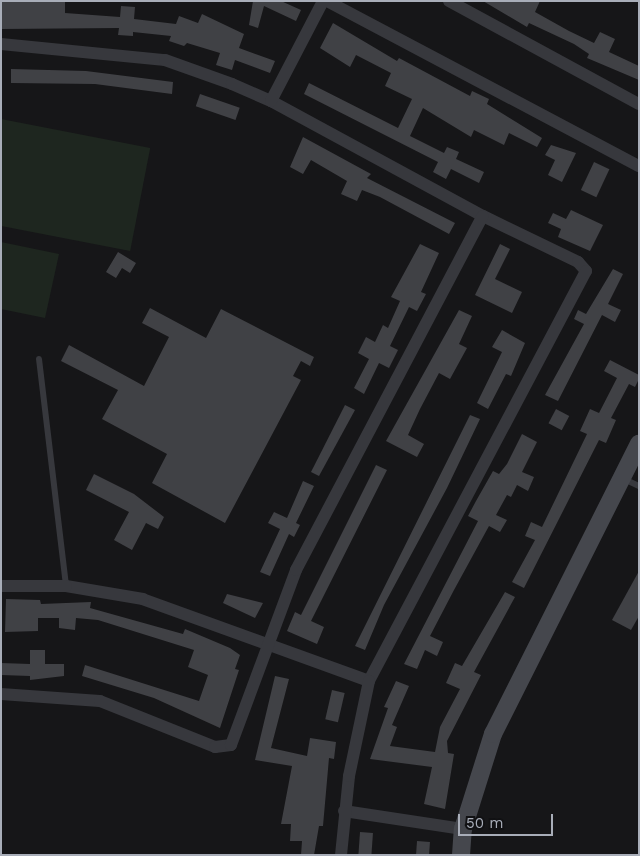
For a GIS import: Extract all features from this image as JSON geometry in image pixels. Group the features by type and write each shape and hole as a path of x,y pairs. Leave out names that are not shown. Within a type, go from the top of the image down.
{"street":[{"path":"271,100 325,1 639,166"},
{"path":"449,1 639,104"},
{"path":"1,44 165,60 271,100 483,216 583,265 586,277 369,681 344,811 341,855"},
{"path":"1,694 100,701 225,747 231,745 296,570 483,216"},
{"path":"461,855 463,830 493,734 639,444"},
{"path":"1,586 66,586 143,599 369,681"},
{"path":"344,811 463,830"}],"lane":[{"path":"39,360 66,586"},
{"path":"622,478 639,486"}],"shaded area":[{"path":"1,119 150,148 130,251 1,226"},
{"path":"1,242 59,254 45,318 1,309"}],"building":[{"path":"1,1 65,2 65,13 120,17 121,6 135,7 134,19 176,24 179,16 198,23 202,14 244,34 239,48 275,61 270,73 235,60 232,70 216,65 220,53 187,43 184,46 169,41 171,36 133,32 133,36 118,35 119,28 1,29"},
{"path":"253,1 281,1 301,10 296,21 264,6 258,28 249,25"},
{"path":"483,1 540,1 535,12 569,31 594,43 600,32 615,39 609,52 639,66 639,80 587,58 589,54 574,44 529,23 527,27"},
{"path":"333,23 397,61 399,58 470,96 472,91 489,99 487,104 542,138 537,147 509,133 504,145 474,130 471,137 423,108 410,136 444,153 447,147 459,152 456,159 484,172 479,183 451,169 446,179 433,172 438,162 304,94 309,83 398,128 412,99 385,86 391,73 356,55 350,67 320,48"},
{"path":"11,69 86,71 173,82 172,94 95,84 11,83"},
{"path":"200,94 240,108 235,120 196,106"},
{"path":"303,137 371,174 367,178 455,223 449,234 380,197 362,190 357,201 341,194 347,181 311,160 303,174 290,167"},
{"path":"551,145 576,153 562,182 548,175 555,160 545,155"},
{"path":"594,162 609,169 596,197 581,190"},
{"path":"571,210 603,225 590,251 558,237 561,229 548,223 553,213 566,219"},
{"path":"420,244 439,253 421,292 426,294 417,311 409,307 390,346 398,350 389,368 379,363 364,394 354,388 369,359 358,353 366,337 375,342 383,325 388,328 400,301 391,297"},
{"path":"500,244 510,249 495,279 522,292 512,313 475,295"},
{"path":"118,252 136,263 130,273 122,268 116,278 106,272"},
{"path":"613,269 623,274 608,304 621,310 615,322 602,315 558,401 545,395 584,324 574,319 578,310 586,314"},
{"path":"150,308 206,338 221,309 314,357 310,366 301,361 293,376 301,380 225,523 152,483 167,454 102,419 118,390 61,361 69,345 144,386 169,337 142,323"},
{"path":"459,310 472,316 459,344 467,348 450,379 439,373 408,435 424,444 417,457 386,441"},
{"path":"502,330 525,343 511,376 506,374 488,409 477,403 502,352 492,347"},
{"path":"610,360 639,375 639,379 635,387 629,384 611,418 616,420 606,443 599,440 524,588 512,582 535,540 525,536 531,522 542,527 587,434 580,431 590,409 599,413 617,378 604,371"},
{"path":"345,405 355,410 319,476 311,472"},
{"path":"556,409 569,416 562,430 548,423"},
{"path":"470,415 480,419 447,488 384,605 365,650 355,646"},
{"path":"522,434 537,442 522,472 534,477 528,491 517,485 511,497 507,495 496,515 507,520 500,532 489,526 430,636 443,642 437,656 425,650 417,669 404,664 478,521 468,516 493,471 499,474 507,464"},
{"path":"376,465 387,470 311,621 324,627 317,644 287,631 295,612 301,615"},
{"path":"94,474 134,494 164,517 158,529 146,523 132,550 114,540 129,512 86,490"},
{"path":"303,481 314,486 296,523 300,525 294,537 289,534 270,576 260,572 280,529 268,523 274,512 287,518"},
{"path":"639,571 639,616 631,630 612,620"},
{"path":"505,592 515,597 474,672 481,675 447,741 448,753 454,754 445,809 424,804 432,767 370,759 388,708 384,707 396,681 409,686 392,725 397,727 390,746 435,752 440,727 460,689 446,683 455,663 462,666"},
{"path":"227,594 263,603 255,618 223,603"},
{"path":"6,599 40,600 41,604 91,602 90,608 183,634 185,629 230,648 240,655 235,669 239,670 220,728 154,698 82,676 85,665 199,701 208,675 188,667 194,650 98,620 76,618 75,630 59,628 59,618 38,618 38,631 5,632"},
{"path":"30,650 45,650 45,664 64,664 64,676 30,680 30,676 1,675 1,663 30,664"},
{"path":"275,676 289,679 271,748 307,756 310,738 336,742 334,759 329,758 323,826 319,826 314,855 301,855 302,841 290,841 291,824 281,824 292,766 255,760"},
{"path":"332,690 345,693 338,722 325,719"},
{"path":"360,832 373,833 371,855 358,855"},
{"path":"417,841 430,842 429,855 416,855"}]}
